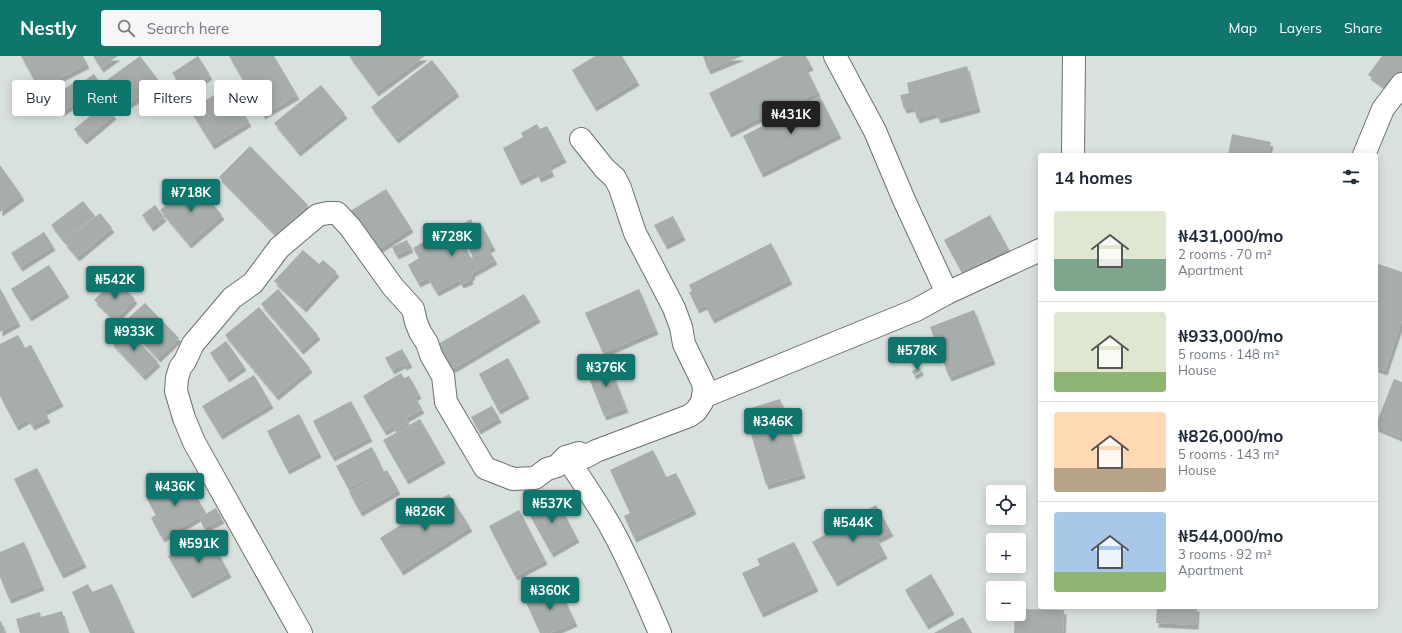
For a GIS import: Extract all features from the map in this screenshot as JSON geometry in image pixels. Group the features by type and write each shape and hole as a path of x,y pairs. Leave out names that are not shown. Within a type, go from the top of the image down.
{"street":[{"path":"835,56 876,131 904,200 947,293"},
{"path":"1073,153 1074,56"},
{"path":"1365,153 1383,109 1402,84"},
{"path":"301,633 194,442 182,412 176,391 177,378 180,368 193,344 232,298 253,283 279,248 318,215 337,213 350,227 393,287 413,309 420,332 442,376 446,402 485,468 513,479 535,478 547,470 557,466 566,457 580,453 585,457 596,451 689,416 696,411 702,402 704,391 703,383 684,344 681,327 674,308 635,233 620,188 615,178 605,169 581,139"},
{"path":"703,397 916,310 947,293 1038,251"},
{"path":"566,457 586,486 615,534 644,593 660,633"}],"building":[{"path":"21,56 83,56 87,64 56,80 34,80"},
{"path":"93,56 118,56 101,68"},
{"path":"140,56 158,80 139,80 139,97 131,102 131,80 107,80"},
{"path":"198,56 210,75 203,80 177,80 172,73"},
{"path":"229,56 274,56 297,95 272,110 272,80 243,80"},
{"path":"349,56 425,56 376,92"},
{"path":"595,56 622,56 637,81 594,107 572,70"},
{"path":"703,56 742,56 708,70"},
{"path":"783,56 806,56 811,66 806,68 818,92 789,107 787,104 729,133 709,93"},
{"path":"1382,56 1402,56 1402,72 1389,90 1368,75"},
{"path":"432,60 457,92 396,139 371,107"},
{"path":"967,66 978,108 938,119 936,113 917,119 914,107 904,109 900,95 909,93 907,83"},
{"path":"94,74 98,80 86,80"},
{"path":"73,83 73,104 65,109 65,88"},
{"path":"321,85 345,114 298,152 274,123"},
{"path":"214,95 214,116 245,116 249,122 212,145 194,116 206,116 206,100"},
{"path":"820,97 839,134 761,173 743,136"},
{"path":"90,116 113,116 84,140 74,129"},
{"path":"537,124 540,129 547,126 564,158 549,166 552,172 539,178 536,172 519,181 503,148 523,137 521,133"},
{"path":"1232,134 1271,142 1268,153 1228,153"},
{"path":"250,146 308,205 277,236 219,177"},
{"path":"0,165 22,196 0,212"},
{"path":"194,182 222,215 189,244 160,210"},
{"path":"386,189 411,228 373,253 347,213"},
{"path":"83,201 95,216 63,240 51,225"},
{"path":"155,205 164,217 151,227 142,215"},
{"path":"100,213 112,228 77,257 64,242"},
{"path":"990,215 1008,248 962,273 944,240"},
{"path":"673,216 683,236 665,245 654,225"},
{"path":"471,219 474,225 480,222 493,246 488,249 495,260 472,273 473,275 470,277 471,280 461,284 459,280 436,292 428,278 418,283 408,265 419,258 413,248 437,234 440,241 447,238 451,245 461,239 471,258 473,257 457,227"},
{"path":"44,232 53,246 20,267 11,253"},
{"path":"407,240 411,248 396,255 392,247"},
{"path":"771,243 790,280 712,319 705,305 697,309 689,292 692,291 689,285"},
{"path":"303,250 319,264 323,260 337,272 304,308 274,281"},
{"path":"1378,264 1402,272 1402,320 1385,371 1378,369"},
{"path":"49,265 67,293 29,317 11,289"},
{"path":"115,279 135,299 115,320 94,300"},
{"path":"0,288 18,322 0,332"},
{"path":"278,289 318,335 301,350 261,304"},
{"path":"639,289 656,330 603,353 585,313"},
{"path":"524,294 538,318 452,369 438,344"},
{"path":"145,303 179,338 158,358 124,322"},
{"path":"259,307 310,368 276,396 225,335"},
{"path":"974,310 993,360 949,377 930,327"},
{"path":"126,328 158,362 143,376 111,342"},
{"path":"18,335 25,348 31,345 61,402 44,411 48,418 32,426 28,419 16,426 0,396 0,344"},
{"path":"226,341 244,366 227,378 210,353"},
{"path":"402,349 410,363 404,366 403,364 392,370 385,358"},
{"path":"508,358 527,394 498,410 479,374"},
{"path":"607,359 626,408 604,416 585,368"},
{"path":"920,367 921,371 914,375 912,371"},
{"path":"401,373 404,378 409,376 419,394 415,397 422,409 406,418 408,422 395,430 393,426 384,431 363,396"},
{"path":"254,375 271,404 220,435 202,406"},
{"path":"1394,379 1402,382 1402,438 1378,428 1378,419"},
{"path":"780,399 803,474 766,485 744,410"},
{"path":"351,401 370,437 332,457 313,421"},
{"path":"492,406 499,418 478,430 471,417"},
{"path":"299,414 319,453 287,470 267,431"},
{"path":"420,419 443,459 406,480 383,440"},
{"path":"372,447 383,470 348,488 336,466"},
{"path":"653,450 666,477 676,473 694,510 634,538 624,516 630,513 610,470"},
{"path":"37,468 84,563 61,574 14,479"},
{"path":"387,470 398,490 360,512 349,492"},
{"path":"185,477 206,513 162,538 151,518 156,515 147,499"},
{"path":"449,494 470,527 401,571 380,538"},
{"path":"554,495 577,538 551,553 527,510"},
{"path":"876,505 891,532 877,539 885,554 835,582 812,542 849,521 847,518 860,510 862,513"},
{"path":"216,508 222,519 204,528 199,518"},
{"path":"519,510 545,560 515,576 489,526"},
{"path":"208,534 229,573 190,594 168,556"},
{"path":"24,542 42,586 9,599 0,577 0,552"},
{"path":"794,542 816,587 761,613 742,573 760,565 757,559"},
{"path":"931,574 952,610 926,625 905,590"},
{"path":"88,584 92,592 112,584 133,630 127,633 90,633 72,592"},
{"path":"558,585 575,622 550,633 540,633 525,600"},
{"path":"1026,609 1064,610 1063,633 1014,633 1015,621 1026,621"},
{"path":"1157,609 1197,609 1196,625 1156,623"},
{"path":"62,611 68,633 20,633 16,619 40,612 41,617"},
{"path":"963,617 972,633 934,633"},
{"path":"1,621 5,633 0,633"}]}
